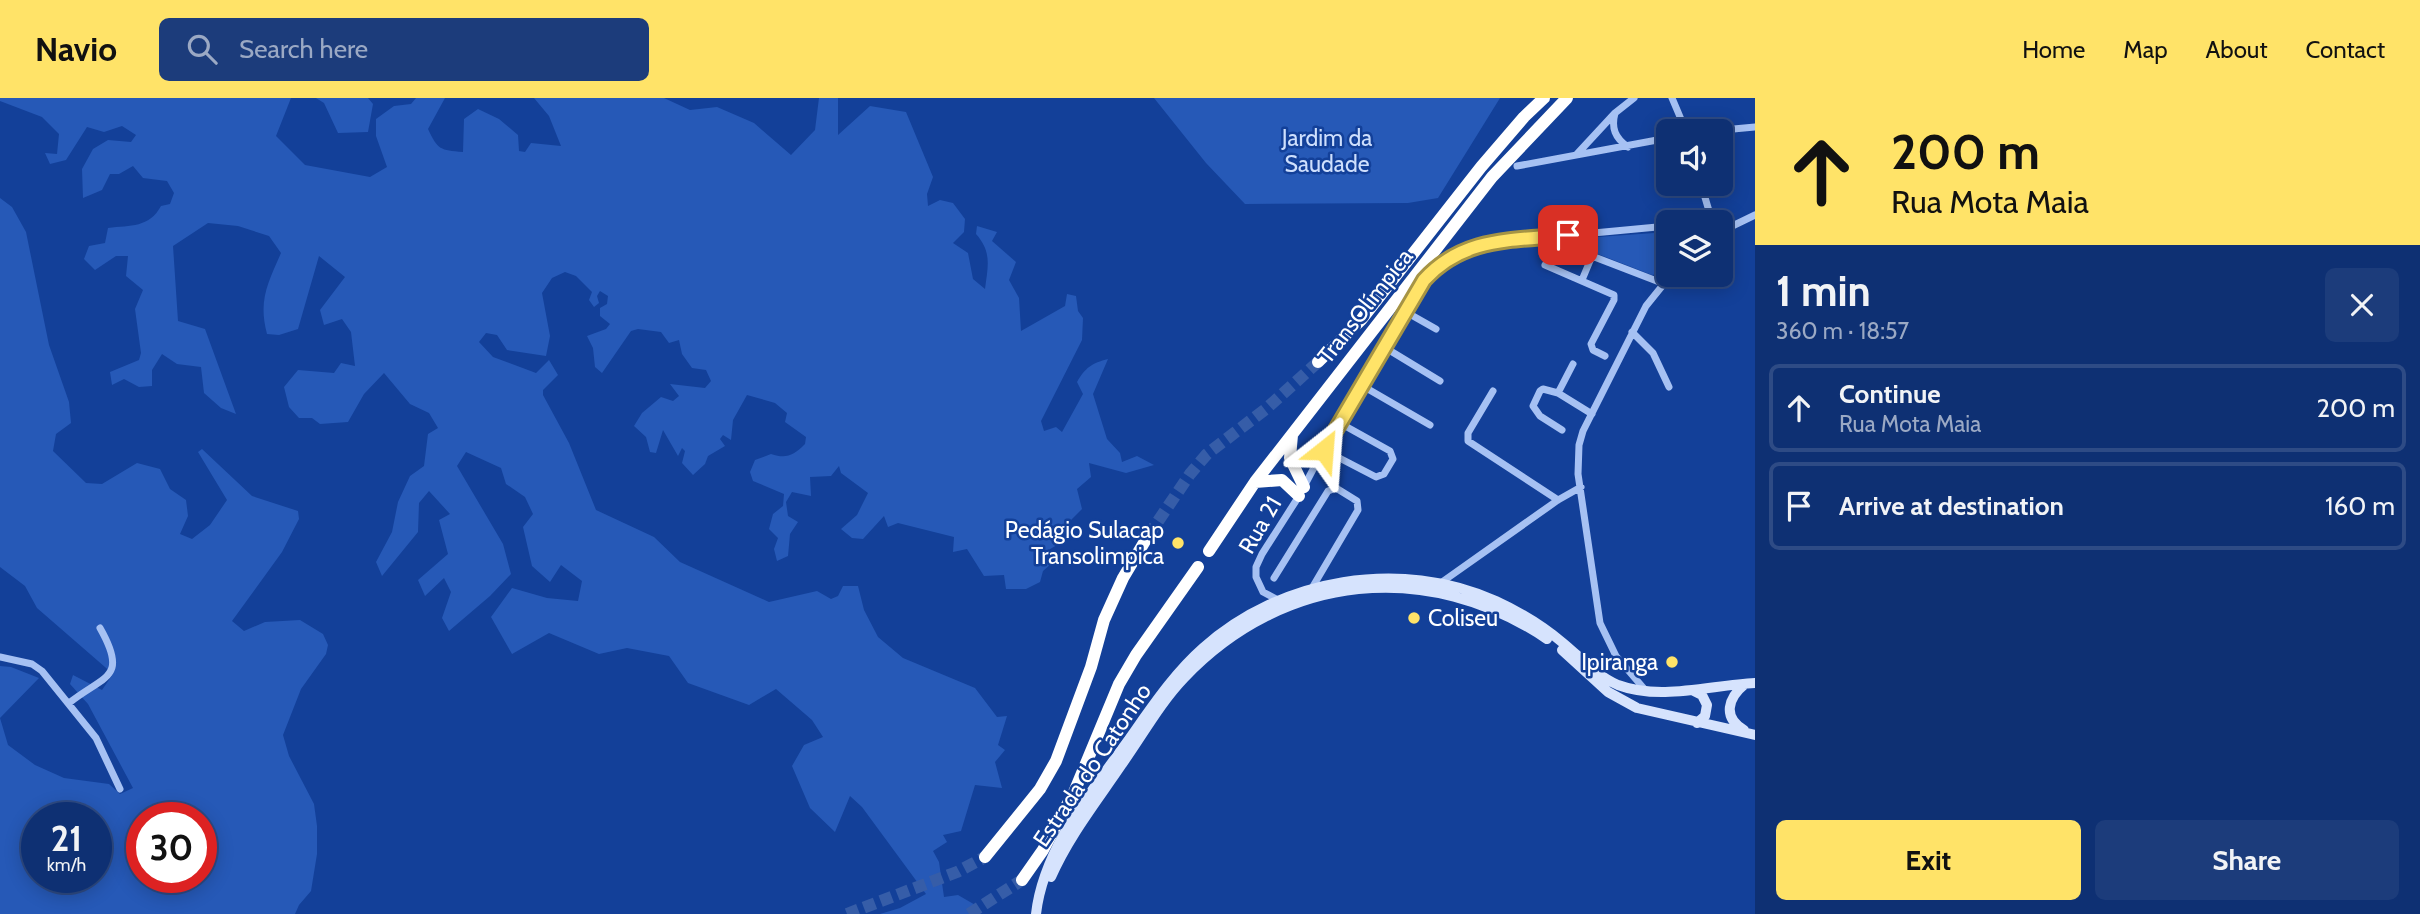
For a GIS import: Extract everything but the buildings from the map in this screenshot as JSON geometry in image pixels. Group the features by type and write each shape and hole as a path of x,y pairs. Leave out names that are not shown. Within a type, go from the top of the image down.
{"highway":[{"name":"TransOlímpica","path":"1318,362 1361,320 1481,167 1544,98"},
{"name":"TransOlímpica","path":"1209,551 1255,482 1492,177 1567,98"},
{"path":"1292,435 1290,458 1301,492"},
{"path":"1255,482 1282,480 1301,492"},
{"path":"985,857 1040,789 1056,761 1091,667 1104,620 1123,578 1148,536"},
{"path":"1022,880 1043,849 1075,790 1119,684 1198,567"}],"main road":[{"path":"1206,651 1237,622 1312,588 1358,579 1442,582 1496,601 1533,620 1598,673 1616,684 1646,691 1750,683"},
{"path":"1206,651 1250,625 1302,601 1358,588 1414,588 1445,593 1509,616 1547,638 1608,692 1637,708 1752,734"},
{"name":"Estrada do Catonho","path":"1036,914 1044,876 1072,822 1175,677 1206,651"},
{"name":"Estrada do Catonho","path":"1042,914 1050,879 1061,855 1166,702 1206,651"},
{"path":"1750,683 1733,695 1729,713 1733,722 1752,734"},
{"path":"1691,689 1702,695 1707,705 1705,716 1697,723"}],"street":[{"path":"1576,155 1615,113 1634,98"},
{"path":"1672,98 1681,119"},
{"path":"1615,113 1614,132 1628,147"},
{"path":"1733,129 1755,127"},
{"path":"1517,166 1656,141"},
{"path":"1733,226 1755,215"},
{"name":"Rua 21","path":"1280,601 1263,592 1256,577 1256,567 1262,554 1301,492 1338,422 1424,280 1435,268 1472,247 1499,241 1656,227"},
{"path":"1543,238 1656,281"},
{"path":"1582,281 1592,256"},
{"path":"1545,265 1612,293 1615,297 1591,344 1593,350 1605,356"},
{"path":"1646,691 1616,656 1600,623 1578,474 1579,445 1592,414 1632,332 1659,287"},
{"path":"1406,312 1436,329"},
{"path":"1632,332 1653,353 1669,387"},
{"path":"1384,347 1440,380"},
{"path":"1558,393 1573,364"},
{"path":"1361,385 1430,425"},
{"path":"1562,430 1540,416 1533,406 1544,388 1558,393 1592,414"},
{"path":"1493,391 1468,433 1468,441 1558,500"},
{"path":"1324,450 1376,477 1384,474 1393,459 1390,451 1338,422"},
{"path":"1274,578 1328,491 1336,488 1357,501 1358,510 1312,588"},
{"path":"1442,582 1558,500 1581,488"},
{"path":"69,703 104,680 111,669 114,660 111,648 100,628"},
{"path":"0,657 32,664 42,671 96,738 120,789"}],"green space":[{"path":"0,98 291,98 276,136 305,165 370,177 387,167 376,136 376,119 394,106 411,104 416,98 445,98 428,129 441,148 463,152 464,119 478,109 499,119 518,135 519,151 525,152 531,143 561,146 549,116 534,98 664,98 690,110 717,107 754,123 791,155 815,130 819,98 838,98 838,135 870,106 906,112 933,177 927,194 928,206 940,200 953,203 965,219 964,232 953,243 968,253 973,279 985,289 988,260 985,247 976,234 977,226 997,232 992,241 1016,262 1009,280 1019,298 1021,331 1065,306 1067,294 1076,296 1078,311 1083,318 1082,340 1041,421 1044,431 1056,427 1062,432 1083,394 1077,382 1080,377 1090,367 1108,359 1093,394 1107,439 1120,453 1122,462 1137,456 1154,465 1126,473 1089,463 1091,477 1077,489 1082,509 1064,527 1057,545 1045,552 1052,563 1043,571 1040,582 1026,589 1006,589 1004,575 984,576 967,549 953,552 954,537 898,523 888,527 884,516 863,539 852,538 841,529 857,515 868,493 841,473 839,466 831,476 810,477 811,496 792,492 786,502 788,516 798,522 790,534 788,556 777,561 774,549 778,538 769,529 773,514 783,506 784,494 753,481 750,472 755,460 771,454 793,454 805,444 806,437 785,422 787,413 775,403 747,395 733,420 731,440 723,435 720,439 725,446 708,456 705,464 693,475 682,463 685,451 682,448 678,456 663,430 656,453 650,452 646,437 634,426 642,413 661,397 673,401 679,396 670,384 705,388 711,381 706,370 692,368 682,354 679,340 669,343 661,332 638,329 631,331 602,373 595,367 593,348 587,336 606,329 610,324 600,316 600,308 607,304 608,296 600,291 597,296 599,303 594,307 589,300 592,292 576,276 565,272 552,278 542,293 550,336 546,356 507,350 497,335 486,333 479,342 493,357 536,373 549,360 558,375 543,390 543,395 569,443 596,510 654,537 680,562 769,602 817,591 831,599 838,596 843,586 858,586 864,610 878,637 903,658 975,688 997,717 1007,716 998,745 1005,750 995,762 1002,788 975,785 961,831 943,835 947,842 933,851 939,862 944,897 958,895 977,906 979,914 880,914 900,908 926,894 862,807 850,796 835,832 810,808 792,766 804,745 823,737 812,720 776,689 749,705 688,683 669,656 627,648 599,654 549,633 512,654 491,617 512,588 547,598 578,601 582,581 561,565 550,582 532,566 523,527 533,514 525,497 506,484 501,468 466,452 457,466 503,544 511,574 490,596 449,631 442,618 451,592 444,578 425,596 418,580 448,554 439,520 450,514 429,491 419,503 418,532 382,576 376,562 392,532 398,502 410,476 424,466 428,434 438,428 429,413 410,404 384,373 364,394 348,422 320,424 312,418 299,418 289,407 284,387 298,370 334,373 341,363 355,366 351,332 342,319 324,325 320,310 345,277 319,256 298,329 279,335 267,334 264,322 266,292 281,253 269,236 238,226 208,223 173,246 178,321 205,329 236,414 221,408 204,393 201,367 177,364 162,354 152,370 152,386 139,387 124,379 112,385 110,372 139,360 141,353 135,309 143,290 126,276 128,256 116,256 95,270 84,259 89,246 105,243 108,228 145,222 161,206 170,204 174,193 167,181 143,178 133,166 119,174 110,174 102,190 83,198 82,169 93,149 108,140 131,142 136,135 122,126 104,132 87,127 66,160 50,164 45,153 57,154 59,134 42,117 0,101"},
{"path":"316,98 368,98 373,104 368,132 338,133 324,103"},
{"name":"Jardim da Saudade","path":"1154,98 1500,98 1438,198 1408,203 1245,204 1206,163"},
{"path":"0,198 12,207 26,232 49,345 69,402 71,423 56,434 53,451 86,483 102,484 137,463 160,469 170,489 186,500 188,516 180,534 192,539 210,525 227,500 198,452 202,449 252,496 298,511 299,519 282,552 232,621 244,631 265,622 300,620 323,634 328,645 326,654 301,689 283,735 289,756 314,804 317,826 317,854 311,891 295,914 0,914 0,718 8,745 35,765 64,778 109,784 120,794 133,788 88,704 70,684 73,675 102,690 113,674 37,608 25,586 0,567"},
{"path":"1656,233 1656,274 1652,275 1567,242 1570,239"},
{"path":"0,666 11,667 39,678 0,718"}],"tunnel":[{"path":"1148,536 1190,474 1207,454 1267,408 1318,362"},
{"path":"847,914 957,872 985,857"},
{"path":"969,914 1022,880"}],"place":[{"name":"Pedágio Sulacap Transolimpica","path":"1178,543"},
{"name":"Coliseu","path":"1414,618"},
{"name":"Ipiranga","path":"1672,662"}],"route":[{"path":"1324,450 1338,422 1424,280 1435,268 1452,256 1486,243 1568,235"}]}
